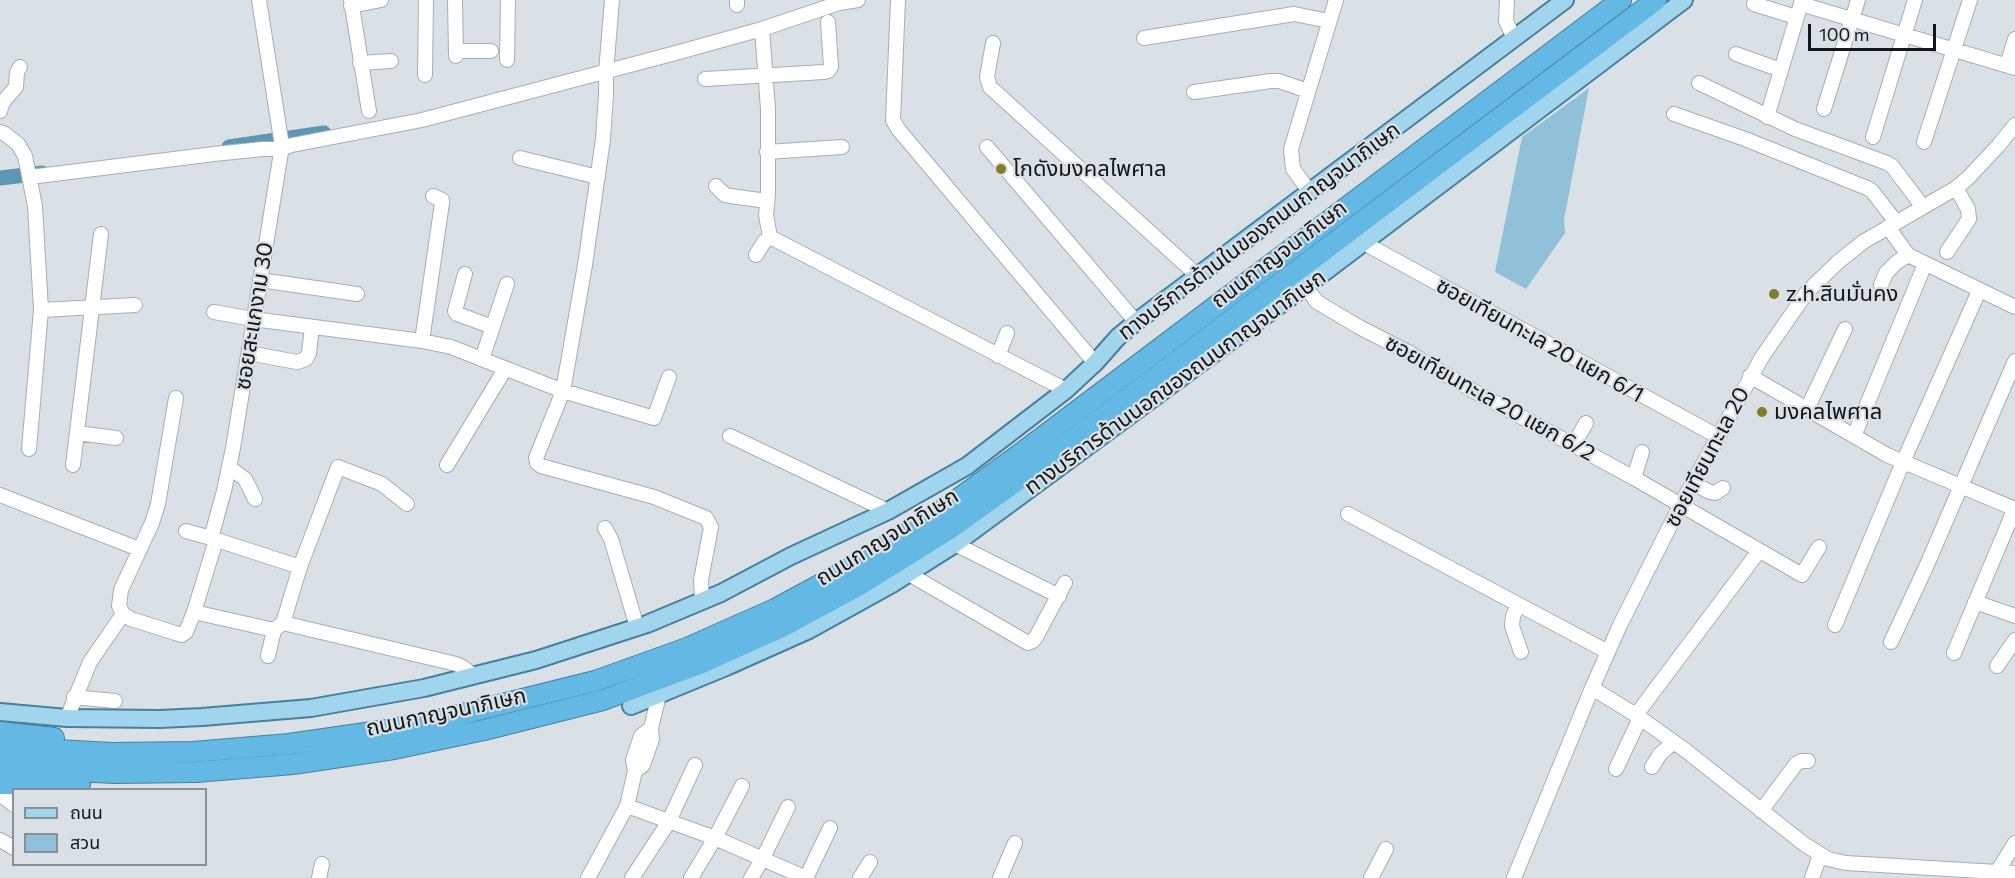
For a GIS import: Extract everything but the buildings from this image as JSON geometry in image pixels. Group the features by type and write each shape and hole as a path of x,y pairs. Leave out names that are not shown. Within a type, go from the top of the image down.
{"highway":[{"name":"ถนนกาญจนาภิเษก","path":"0,747 112,753 238,749 324,740 386,730 434,721 595,681 687,648 775,609 848,570 936,515 1621,0"},
{"name":"ถนนกาญจนาภิเษก","path":"0,767 114,773 196,772 345,758 484,730 603,700 697,665 784,626 858,586 948,530 1028,473 1656,0"},
{"path":"0,732 90,742 238,749"},
{"path":"0,784 78,784 196,772"}],"main road":[{"name":"ทางบริการด้านนอกของถนนกาญจนาภิเษก","path":"631,706 809,630 909,574 955,544 1364,243 1684,0"},
{"name":"ทางบริการด้านในของถนนกาญจนาภิเษก","path":"0,712 67,718 160,719 311,708 424,688 536,660 637,627 702,600 888,511 967,466 1066,390 1136,322 1562,2"}],"street":[{"name":"ซอยสะแกงาม 30","path":"123,614 131,619 182,635 186,632 194,612 229,467 281,148 259,0"},
{"path":"369,111 351,3 381,0"},
{"path":"425,75 426,0"},
{"path":"455,0 456,54 491,51"},
{"path":"507,60 508,0"},
{"path":"612,0 607,49 603,139 585,265 563,391 536,458 537,463 541,466 654,496 706,518 711,527 701,580 702,600"},
{"path":"29,171 281,148 422,120 606,72 762,29 839,3 858,0"},
{"path":"898,0 893,120 1095,363"},
{"path":"1310,192 1293,168 1291,149 1336,0"},
{"path":"1507,0 1506,21 1514,38"},
{"path":"1824,109 1858,0"},
{"path":"1873,137 1915,0"},
{"path":"1924,142 1970,0"},
{"path":"1754,4 1800,7 1852,19 2011,66 2015,39"},
{"path":"1767,117 1800,7"},
{"path":"1144,38 1294,14 1329,21"},
{"path":"705,79 824,72 831,67 828,22"},
{"path":"762,29 768,152 766,216 770,237"},
{"path":"993,43 987,77 990,87 1198,276"},
{"path":"1736,54 1781,70"},
{"path":"360,63 391,61"},
{"path":"0,111 3,102 16,87 17,72 20,67"},
{"path":"1194,92 1270,81 1279,81 1308,91"},
{"path":"1699,83 1767,117 1892,166 1923,207"},
{"path":"1674,114 1745,139 1867,188 1877,197 1908,255 2015,307"},
{"name":"ซอยเทียนทะเล 20","path":"1514,878 1608,652 1681,504 1750,376 1807,292 1838,262 1863,242 1956,188 1998,146 2015,125"},
{"path":"0,132 18,144 29,171 34,206 41,310 29,449"},
{"path":"768,152 842,147"},
{"path":"987,147 1136,322"},
{"path":"520,158 598,177"},
{"path":"716,186 725,195 767,201"},
{"path":"1947,252 1969,219 1968,209 1956,188"},
{"path":"422,341 442,203 442,200 433,196"},
{"path":"73,465 101,234"},
{"path":"756,255 770,237"},
{"path":"770,237 1066,390"},
{"name":"ซอยเทียนทะเล 20 แยก 6/1","path":"1364,243 1717,436"},
{"path":"1881,285 1886,273 1908,255"},
{"path":"1854,436 1925,264"},
{"path":"465,274 455,311 457,314 493,327"},
{"path":"260,280 357,294"},
{"path":"482,359 507,284"},
{"name":"ซอยเทียนทะเล 20 แยก 6/2","path":"1305,286 1317,302 1359,327 1635,478 1802,575 1819,547"},
{"path":"1834,625 1979,291"},
{"path":"41,310 135,305"},
{"path":"214,312 451,347 653,423 669,377"},
{"path":"259,355 302,361 306,359 309,353 312,327"},
{"path":"1807,409 1845,329"},
{"path":"998,356 1007,333"},
{"path":"1891,642 2015,361"},
{"path":"447,465 506,369"},
{"path":"1750,376 1903,462 2015,509 1954,653"},
{"path":"67,718 90,663 123,614 119,606 121,590 152,523 158,504 176,398"},
{"path":"1574,444 1586,423"},
{"path":"77,433 116,438"},
{"path":"730,436 888,511"},
{"path":"1635,478 1642,452"},
{"path":"229,467 245,479 255,499"},
{"path":"268,656 338,467 382,484 407,504"},
{"path":"1692,483 1715,493 1723,488"},
{"path":"0,495 139,549"},
{"path":"1348,514 1608,652"},
{"path":"605,528 612,538 637,627"},
{"path":"186,531 300,567"},
{"path":"909,574 1028,643 1033,641 1062,590 955,544"},
{"path":"1616,769 1638,716 1759,551"},
{"path":"1975,602 2012,610"},
{"path":"1518,605 1512,626 1521,652"},
{"path":"194,612 279,627 456,664 474,676"},
{"path":"1997,666 2015,640"},
{"path":"1592,688 1638,716 1674,742 1820,855 1846,863 1943,874 2015,873"},
{"path":"588,878 627,806 635,771 633,760 641,736 651,728 659,695"},
{"path":"74,698 115,702"},
{"path":"1652,767 1660,754 1674,742"},
{"path":"1761,811 1796,764 1808,761"},
{"path":"632,878 668,823 695,765"},
{"path":"691,878 742,786"},
{"path":"0,794 12,803"},
{"path":"627,806 668,823 715,838 806,878 830,828"},
{"path":"750,878 763,858 788,807"},
{"path":"1000,878 1015,843"},
{"path":"1997,872 2015,843"},
{"path":"1371,878 1386,849"},
{"path":"1812,878 1820,855"},
{"path":"860,878 870,862"}],"green space":[{"path":"1589,88 1564,220 1565,233 1526,289 1495,272 1522,137"}],"waterway":[{"path":"229,147 324,133"},
{"path":"0,178 42,173"}],"place":[{"name":"โกดังมงคลไพศาล","path":"1001,169"},
{"name":"z.h.สินมั่นคง","path":"1774,294"},
{"name":"มงคลไพศาล","path":"1762,412"}]}
